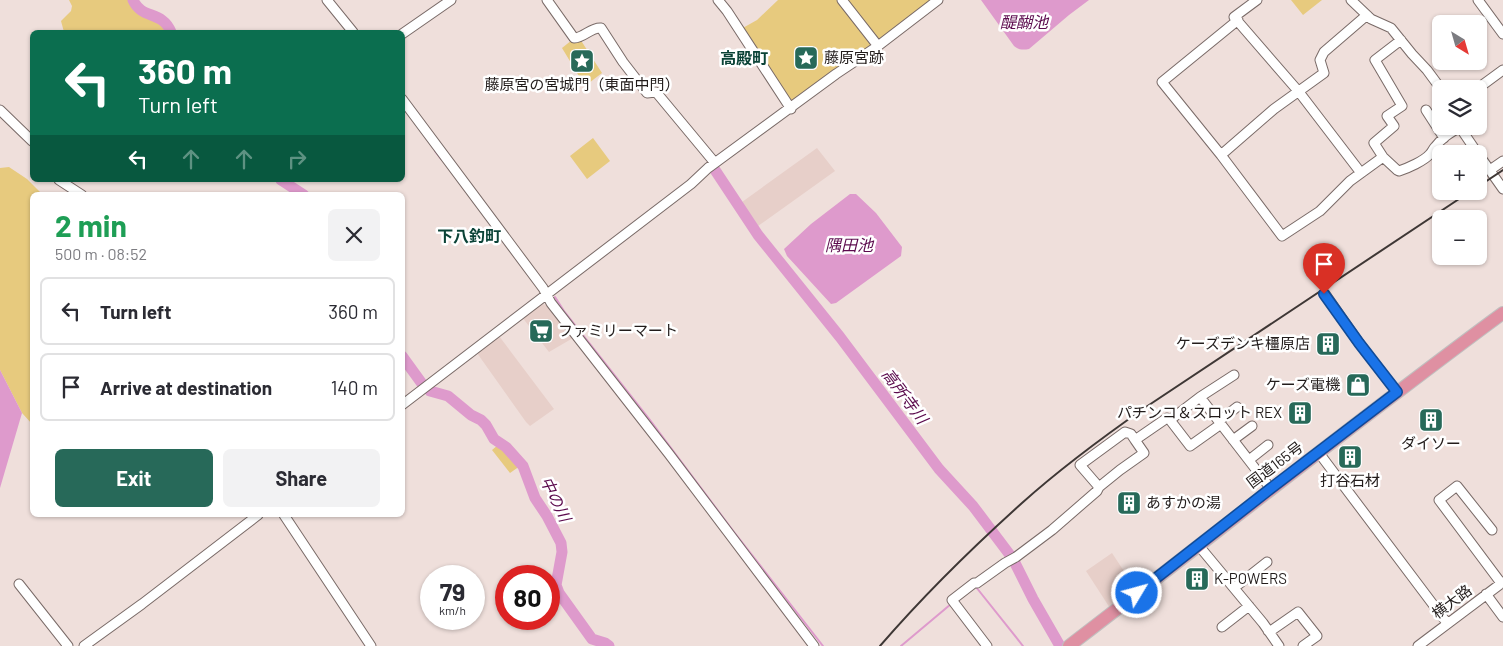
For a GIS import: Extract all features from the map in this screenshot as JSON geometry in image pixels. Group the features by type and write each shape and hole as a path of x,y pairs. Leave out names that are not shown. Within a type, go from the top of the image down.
{"highway":[{"name":"国道165号","path":"1068,646 1270,489 1503,312"}],"street":[{"path":"327,0 351,30"},
{"path":"405,32 451,0"},
{"path":"547,0 574,38 578,38 596,28 601,28 623,62 647,93 656,92 715,163"},
{"path":"718,0 790,109"},
{"path":"842,0 878,46"},
{"path":"405,403 691,184 715,163 836,74 878,46 938,0"},
{"path":"1257,0 1234,17 1299,92 1361,173"},
{"path":"1351,0 1372,19 1391,28 1434,80"},
{"path":"1482,2 1503,34"},
{"path":"1221,154 1274,109 1324,74 1320,60 1324,52 1367,15"},
{"path":"1238,20 1162,82 1221,154 1282,236 1320,211 1338,192 1383,157"},
{"path":"1400,40 1375,60 1402,106 1387,116 1394,126 1374,143 1383,157 1399,171 1430,155 1435,147 1448,135"},
{"path":"1487,82 1503,70"},
{"path":"405,103 538,280 551,303 669,454 814,646"},
{"path":"0,110 30,139"},
{"path":"1426,110 1444,138"},
{"path":"1490,170 1503,161"},
{"path":"1487,166 1503,189"},
{"path":"62,182 77,192"},
{"path":"1324,294 1397,392"},
{"path":"1136,440 1167,418 1170,420 1200,397 1234,375"},
{"path":"1200,397 1270,489"},
{"path":"1170,420 1190,446 1237,407"},
{"path":"1233,440 1252,426"},
{"path":"987,646 952,600 974,583 977,583 1013,559 1059,524 1097,492 1099,487 1144,453 1131,434 1124,432 1080,465 1099,487"},
{"path":"1249,460 1268,445"},
{"path":"1318,453 1447,623"},
{"path":"1492,530 1457,486 1439,500 1502,582"},
{"path":"84,646 255,517"},
{"path":"285,517 371,646"},
{"path":"1199,546 1249,606 1279,646"},
{"path":"1234,588 1267,562"},
{"name":"横大路","path":"1418,646 1502,582"},
{"path":"19,584 68,646"},
{"path":"1486,594 1503,617"},
{"path":"1222,627 1249,606"},
{"path":"1268,631 1298,612 1317,636 1303,646"}],"shaded area":[{"path":"69,0 131,0 139,12 161,21 165,30 63,30 61,21 71,11 72,6"},
{"name":"藤原宮跡","path":"778,0 933,0 792,103 789,102 741,29 757,20"},
{"path":"1291,0 1322,0 1303,15"},
{"name":"藤原宮の宮城門（東面中門）","path":"580,39 602,73 585,86 562,48 572,40"},
{"path":"593,138 610,161 587,179 570,156"},
{"path":"817,148 835,171 758,226 742,202"},
{"path":"9,167 27,179 40,192 30,192 30,422 22,413 0,370 0,168"},
{"path":"541,304 548,305 573,338 549,352 522,317"},
{"path":"499,336 554,409 530,426 477,353"},
{"path":"498,445 520,466 510,473 492,450"},
{"path":"1112,553 1135,588 1110,608 1086,571"}],"water":[{"name":"醍醐池","path":"981,0 1089,0 1029,49 1023,50 1014,46"},
{"name":"隅田池","path":"850,194 856,194 876,213 902,247 901,256 836,303 831,304 787,256 784,249 811,224"},
{"path":"0,370 22,413 0,488"}],"waterway":[{"name":"中の川","path":"133,0 141,10 163,21 170,30"},
{"path":"435,151 441,159"},
{"name":"高所寺川","path":"715,170 758,235 840,337 939,469 973,506 1013,559 1060,646"},
{"name":"中の川","path":"284,182 299,192"},
{"path":"555,297 823,646"},
{"name":"中の川","path":"405,360 423,385"},
{"name":"中の川","path":"430,391 448,396 471,415 481,420 494,439 506,447 523,466 535,498 561,543 562,552 556,585 559,593 592,639 609,646"},
{"path":"976,587 1023,646"},
{"path":"901,646 951,604"}],"railway":[{"path":"1487,181 1503,170"},
{"path":"880,646 931,590 985,537 1082,453 1146,407 1457,200"}],"place":[{"name":"藤原宮跡","path":"806,58"},
{"name":"藤原宮の宮城門（東面中門）","path":"582,61"},
{"name":"ファミリーマート","path":"541,331"},
{"name":"ケーズデンキ橿原店","path":"1328,344"},
{"name":"ケーズ電機","path":"1358,385"},
{"name":"パチンコ＆スロット REX","path":"1300,413"},
{"name":"ダイソー","path":"1431,420"},
{"name":"打谷石材","path":"1350,457"},
{"name":"あすかの湯","path":"1129,503"},
{"name":"K-POWERS","path":"1197,579"}],"district":[{"name":"高殿町","path":"744,58"},
{"name":"下八釣町","path":"469,236"}],"route":[{"path":"1137,593 1397,392 1324,294"}]}
